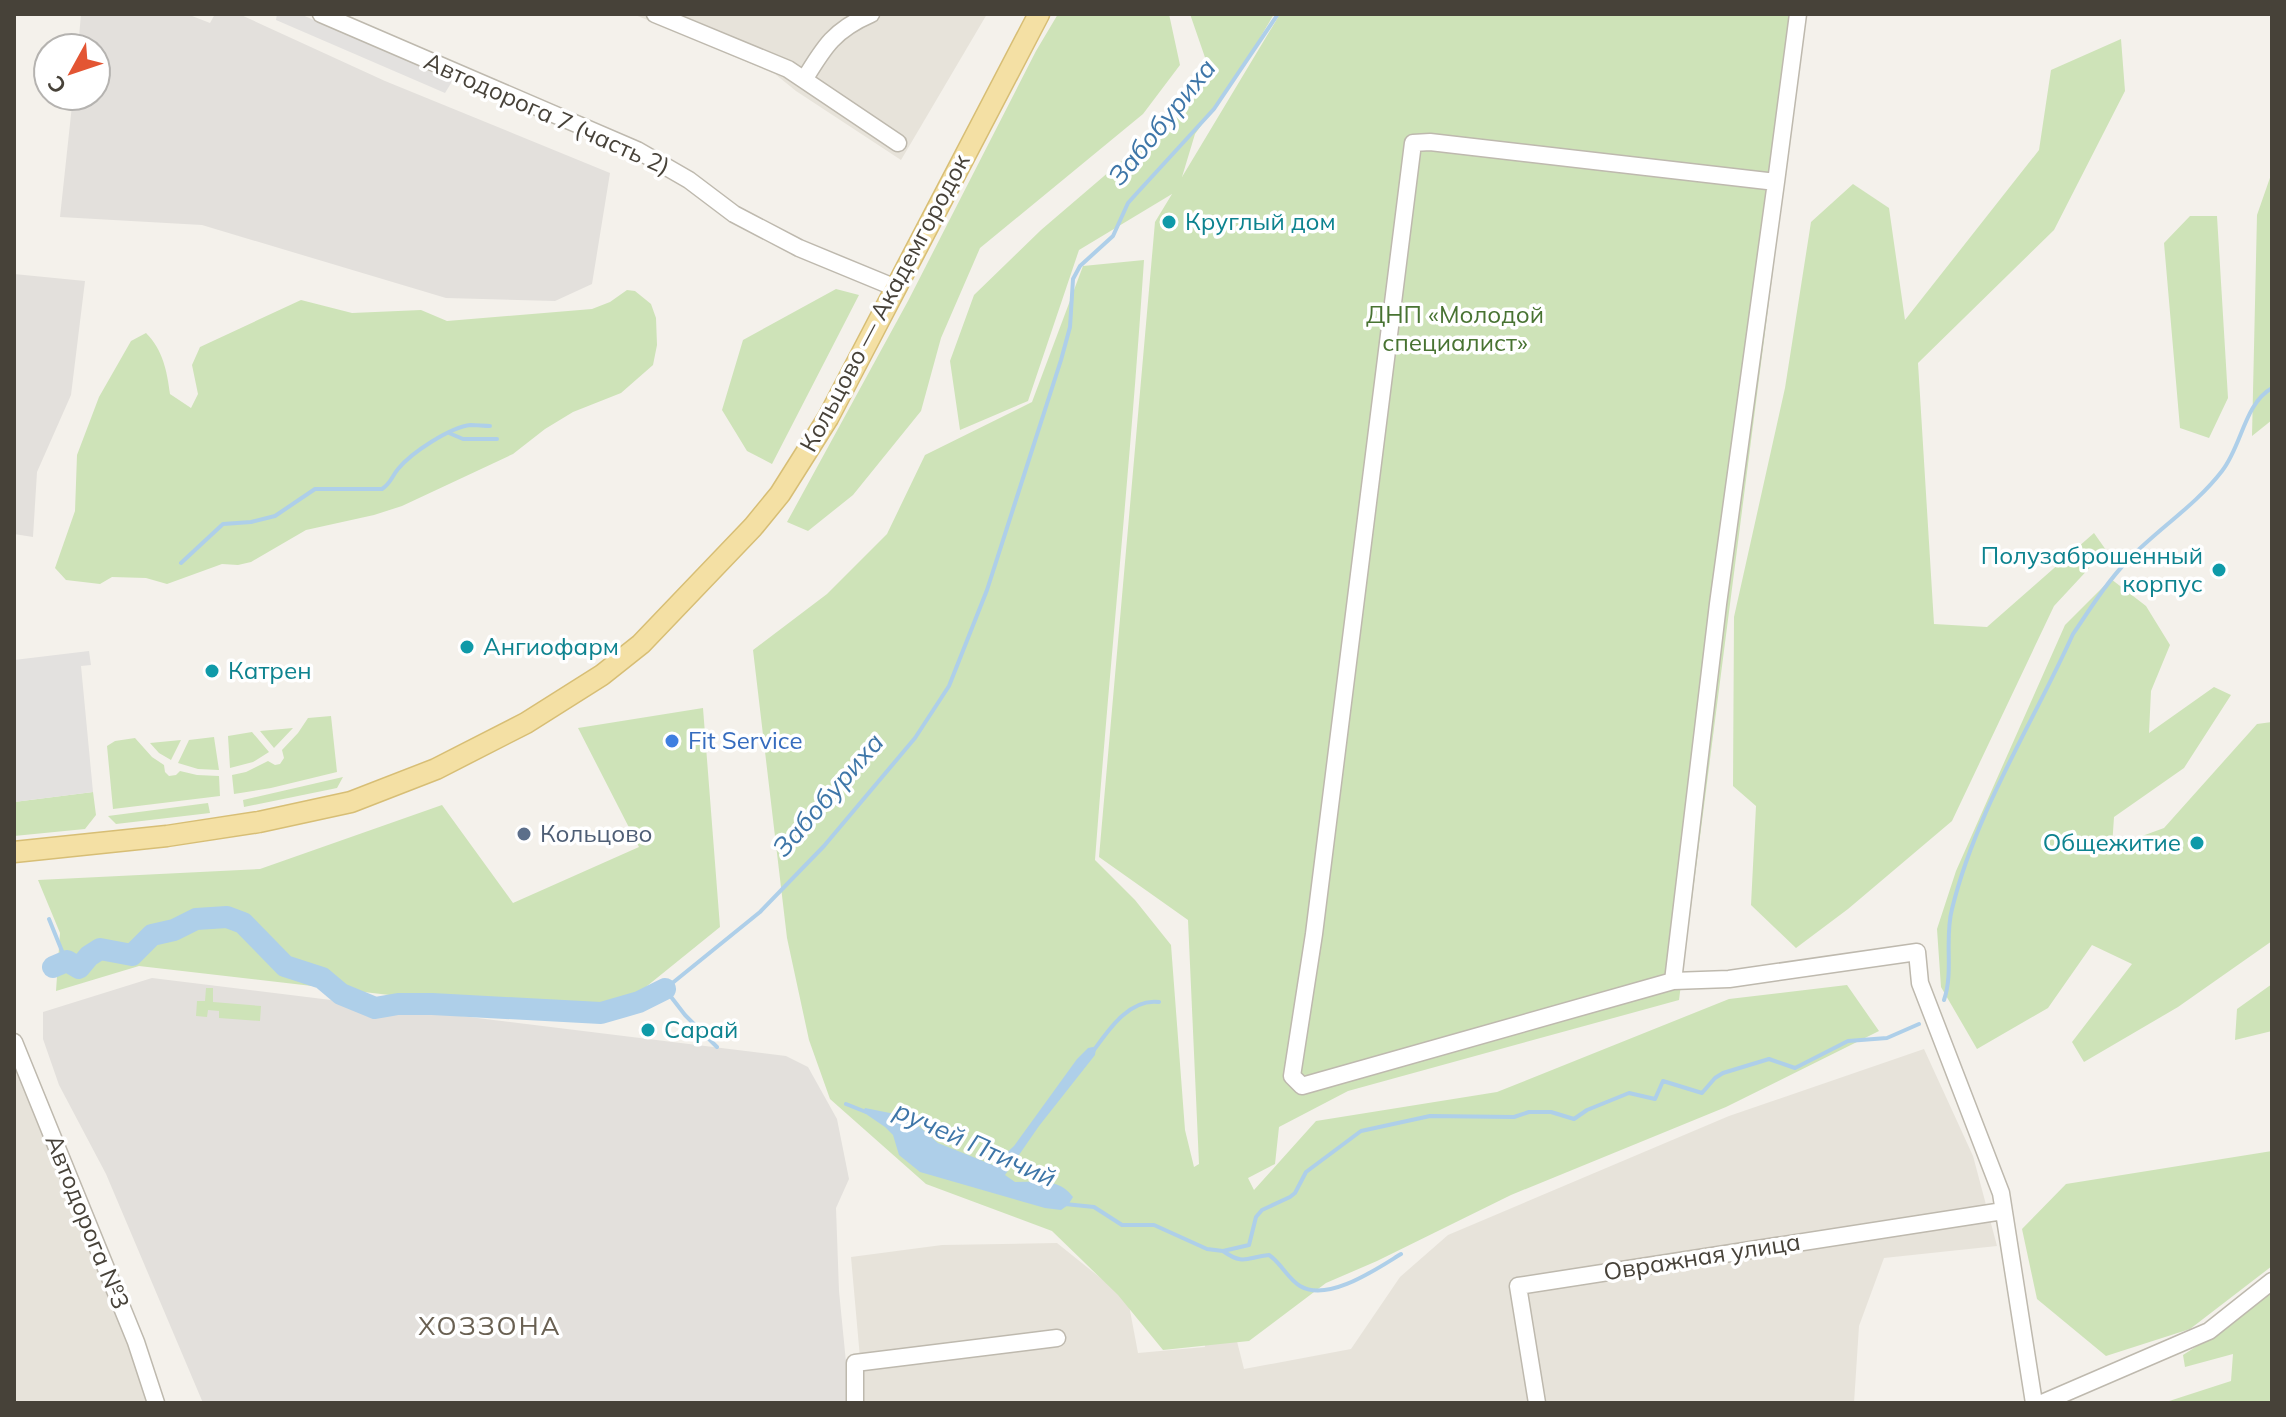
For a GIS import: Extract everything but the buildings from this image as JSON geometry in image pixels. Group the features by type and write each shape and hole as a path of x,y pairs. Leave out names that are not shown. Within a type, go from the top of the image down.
{"main road":[{"name":"Кольцово — Академгородок","path":"14,852 243,825 351,802 436,769 526,723 602,675 641,644 729,555 780,494 828,418 1039,14"}],"street":[{"name":"Автодорога 7 (часть 2)","path":"321,14 637,150 689,180 734,214 799,248 896,288"},
{"path":"655,14 788,69 898,143"},
{"path":"804,80 830,39 845,27 871,14"},
{"path":"1673,981 1718,604 1798,14"},
{"path":"1776,182 1430,142 1413,143 1316,919 1292,1076 1302,1086 1673,981 1729,979 1917,952 1920,983 2001,1193 2034,1403"},
{"name":"Автодорога №3","path":"14,1042 136,1342 156,1403"},
{"name":"Овражная улица","path":"1537,1403 1518,1286 2003,1211"},
{"path":"2042,1403 2209,1331 2272,1281"},
{"path":"855,1403 855,1363 1057,1338"}],"shaded area":[{"path":"81,14 187,14 210,23 215,14 239,14 385,81 610,173 592,284 555,301 446,298 202,225 60,217 71,112 112,112 112,32 79,32"},
{"path":"277,14 300,14 453,80 445,93 276,20"},
{"path":"633,14 987,14 901,160 775,74"},
{"path":"14,274 85,281 71,395 37,472 33,537 14,534"},
{"path":"89,651 91,665 81,666 93,792 14,802 14,660"},
{"path":"152,978 786,1056 808,1067 837,1119 849,1179 836,1208 839,1291 850,1403 203,1403 106,1174 59,1085 43,1039 43,1012"},
{"path":"1924,1049 1973,1156 1997,1246 1884,1258 1859,1326 1854,1403 864,1403 851,1257 942,1245 1057,1243 1128,1300 1138,1353 1205,1347 1201,1306 1227,1302 1244,1369 1351,1349 1400,1277 1448,1235 1729,1116"},
{"path":"14,1061 133,1352 149,1403 14,1403"}],"green space":[{"path":"1058,14 1169,14 1180,65 1143,114 980,248 941,338 921,411 853,495 808,531 787,522 908,301"},
{"name":"ДНП «Молодой специалист»","path":"1190,14 1274,14 1238,75 1195,134 1182,177 1280,14 1806,14 1679,1000 1348,1091 1279,1127 1275,1164 1248,1178 1254,1190 1316,1121 1497,1092 1729,999 1847,985 1879,1031 1726,1107 1511,1195 1326,1283 1249,1341 1163,1350 1118,1295 1052,1231 926,1184 830,1099 809,1040 787,938 753,650 827,594 887,534 925,455 1032,402 1083,266 1144,260 1095,860 1135,900 1171,945 1185,1130 1194,1167 1199,1164 1188,920 1099,857 1155,222 1172,194 1079,250 1028,401 960,430 950,361 974,295 1041,230 1180,111 1209,69"},
{"path":"2121,39 2125,91 2054,230 1918,363 1934,624 1987,627 2094,533 2106,550 2054,606 1952,821 1848,909 1796,948 1751,905 1756,806 1733,786 1734,617 1785,388 1811,222 1853,184 1889,208 1905,320 2039,150 2051,70"},
{"path":"2272,172 2272,420 2252,436 2257,215"},
{"path":"2190,216 2217,216 2228,398 2209,438 2180,428 2164,243"},
{"path":"836,289 859,295 772,464 747,451 722,410 743,340"},
{"path":"627,290 635,291 651,304 656,318 657,345 653,365 621,393 573,412 513,454 402,506 306,530 251,562 222,564 167,584 146,578 112,577 100,584 66,580 55,568 75,511 77,455 99,397 131,341 146,333 163,361 170,394 191,408 198,394 192,365 200,347 301,300 352,313 421,310 447,321 592,309 610,302"},
{"path":"2111,579 2146,606 2170,645 2151,691 2149,733 2214,687 2231,695 2184,768 2114,817 2112,847 2164,828 2257,724 2272,722 2272,941 2178,1007 2084,1062 2072,1042 2132,964 2092,945 2048,1008 1977,1049 1941,987 1937,929 1956,871 2065,625"},
{"path":"703,708 720,927 605,1020 139,966 56,991 60,933 38,880 260,869 442,805 513,903 639,847 578,728"},
{"path":"331,716 337,772 234,794 232,775 268,761 280,764 284,758 282,750 308,718"},
{"path":"293,728 274,748 260,731"},
{"path":"252,732 269,752 253,762 230,768 228,736"},
{"path":"214,737 219,770 198,769 178,763 189,740"},
{"path":"135,738 164,765 169,776 180,771 219,776 220,796 113,809 107,746 115,741"},
{"path":"181,740 171,760 150,743"},
{"path":"343,777 337,788 244,807 243,800"},
{"path":"93,792 96,815 85,829 14,836 14,802"},
{"path":"208,803 210,813 116,824 108,816"},
{"path":"2272,984 2272,1031 2235,1040 2237,1009"},
{"path":"206,988 213,988 213,1002 261,1006 260,1021 219,1018 219,1011 208,1010 207,1017 196,1016 197,1001 205,1001"},
{"path":"2272,1151 2272,1266 2190,1329 2106,1356 2037,1299 2022,1229 2066,1184"},
{"path":"2272,1291 2272,1403 2163,1403 2231,1381 2233,1354 2185,1367 2183,1355 2231,1324"}],"water":[{"path":"1096,1048 1095,1055 1005,1175 1015,1182 1046,1182 1061,1186 1073,1197 1061,1210 920,1172 899,1155 893,1135 863,1112 865,1108 895,1114 914,1122 938,1143 993,1165 1014,1146 1077,1059"}],"waterway":[{"name":"Забобуриха","path":"717,1047 685,1015 665,989 760,912 824,846 915,738 949,686 987,590 1061,360 1070,327 1073,279 1080,266 1113,236 1128,203 1214,109 1278,14"},
{"path":"1944,1000 1950,920 1962,873 1990,803 2073,634 2128,560 2201,495 2222,471 2255,404 2272,388"},
{"path":"181,563 223,524 275,516 315,489 382,489 404,463 432,442 462,427 490,426"},
{"path":"449,433 463,439 497,439"},
{"name":"Забобуриха","path":"53,967 67,961 79,968 100,949 132,955 152,935 174,930 196,919 227,917 243,923 285,966 322,978 341,994 375,1008 432,1004 601,1013 639,1002 665,989"},
{"path":"49,919 66,961"},
{"path":"1094,1050 1130,1010 1148,1002 1159,1002"},
{"name":"ручей Птичий","path":"1065,1204 1094,1207 1122,1225 1154,1225 1207,1249 1223,1251 1249,1245 1256,1217 1262,1210 1290,1197 1306,1172 1361,1131 1430,1116 1514,1117 1529,1112 1551,1112 1574,1119 1587,1110 1629,1093 1655,1099 1663,1081 1702,1093 1723,1073 1769,1059 1795,1068 1848,1041 1887,1038 1919,1024"},
{"name":"ручей Птичий","path":"846,1104 866,1112"},
{"path":"1223,1251 1241,1259 1269,1255 1296,1283 1311,1290 1324,1290 1352,1282 1401,1254"}],"place":[{"name":"Круглый дом","path":"1169,222"},
{"name":"Полузаброшенный корпус","path":"2219,570"},
{"name":"Ангиофарм","path":"467,647"},
{"name":"Катрен","path":"212,671"},
{"name":"Fit Service","path":"672,741"},
{"name":"Кольцово","path":"524,834"},
{"name":"Общежитие","path":"2197,843"},
{"name":"Сарай","path":"648,1030"}],"district":[{"name":"ХОЗЗОНА","path":"490,1326"}]}
